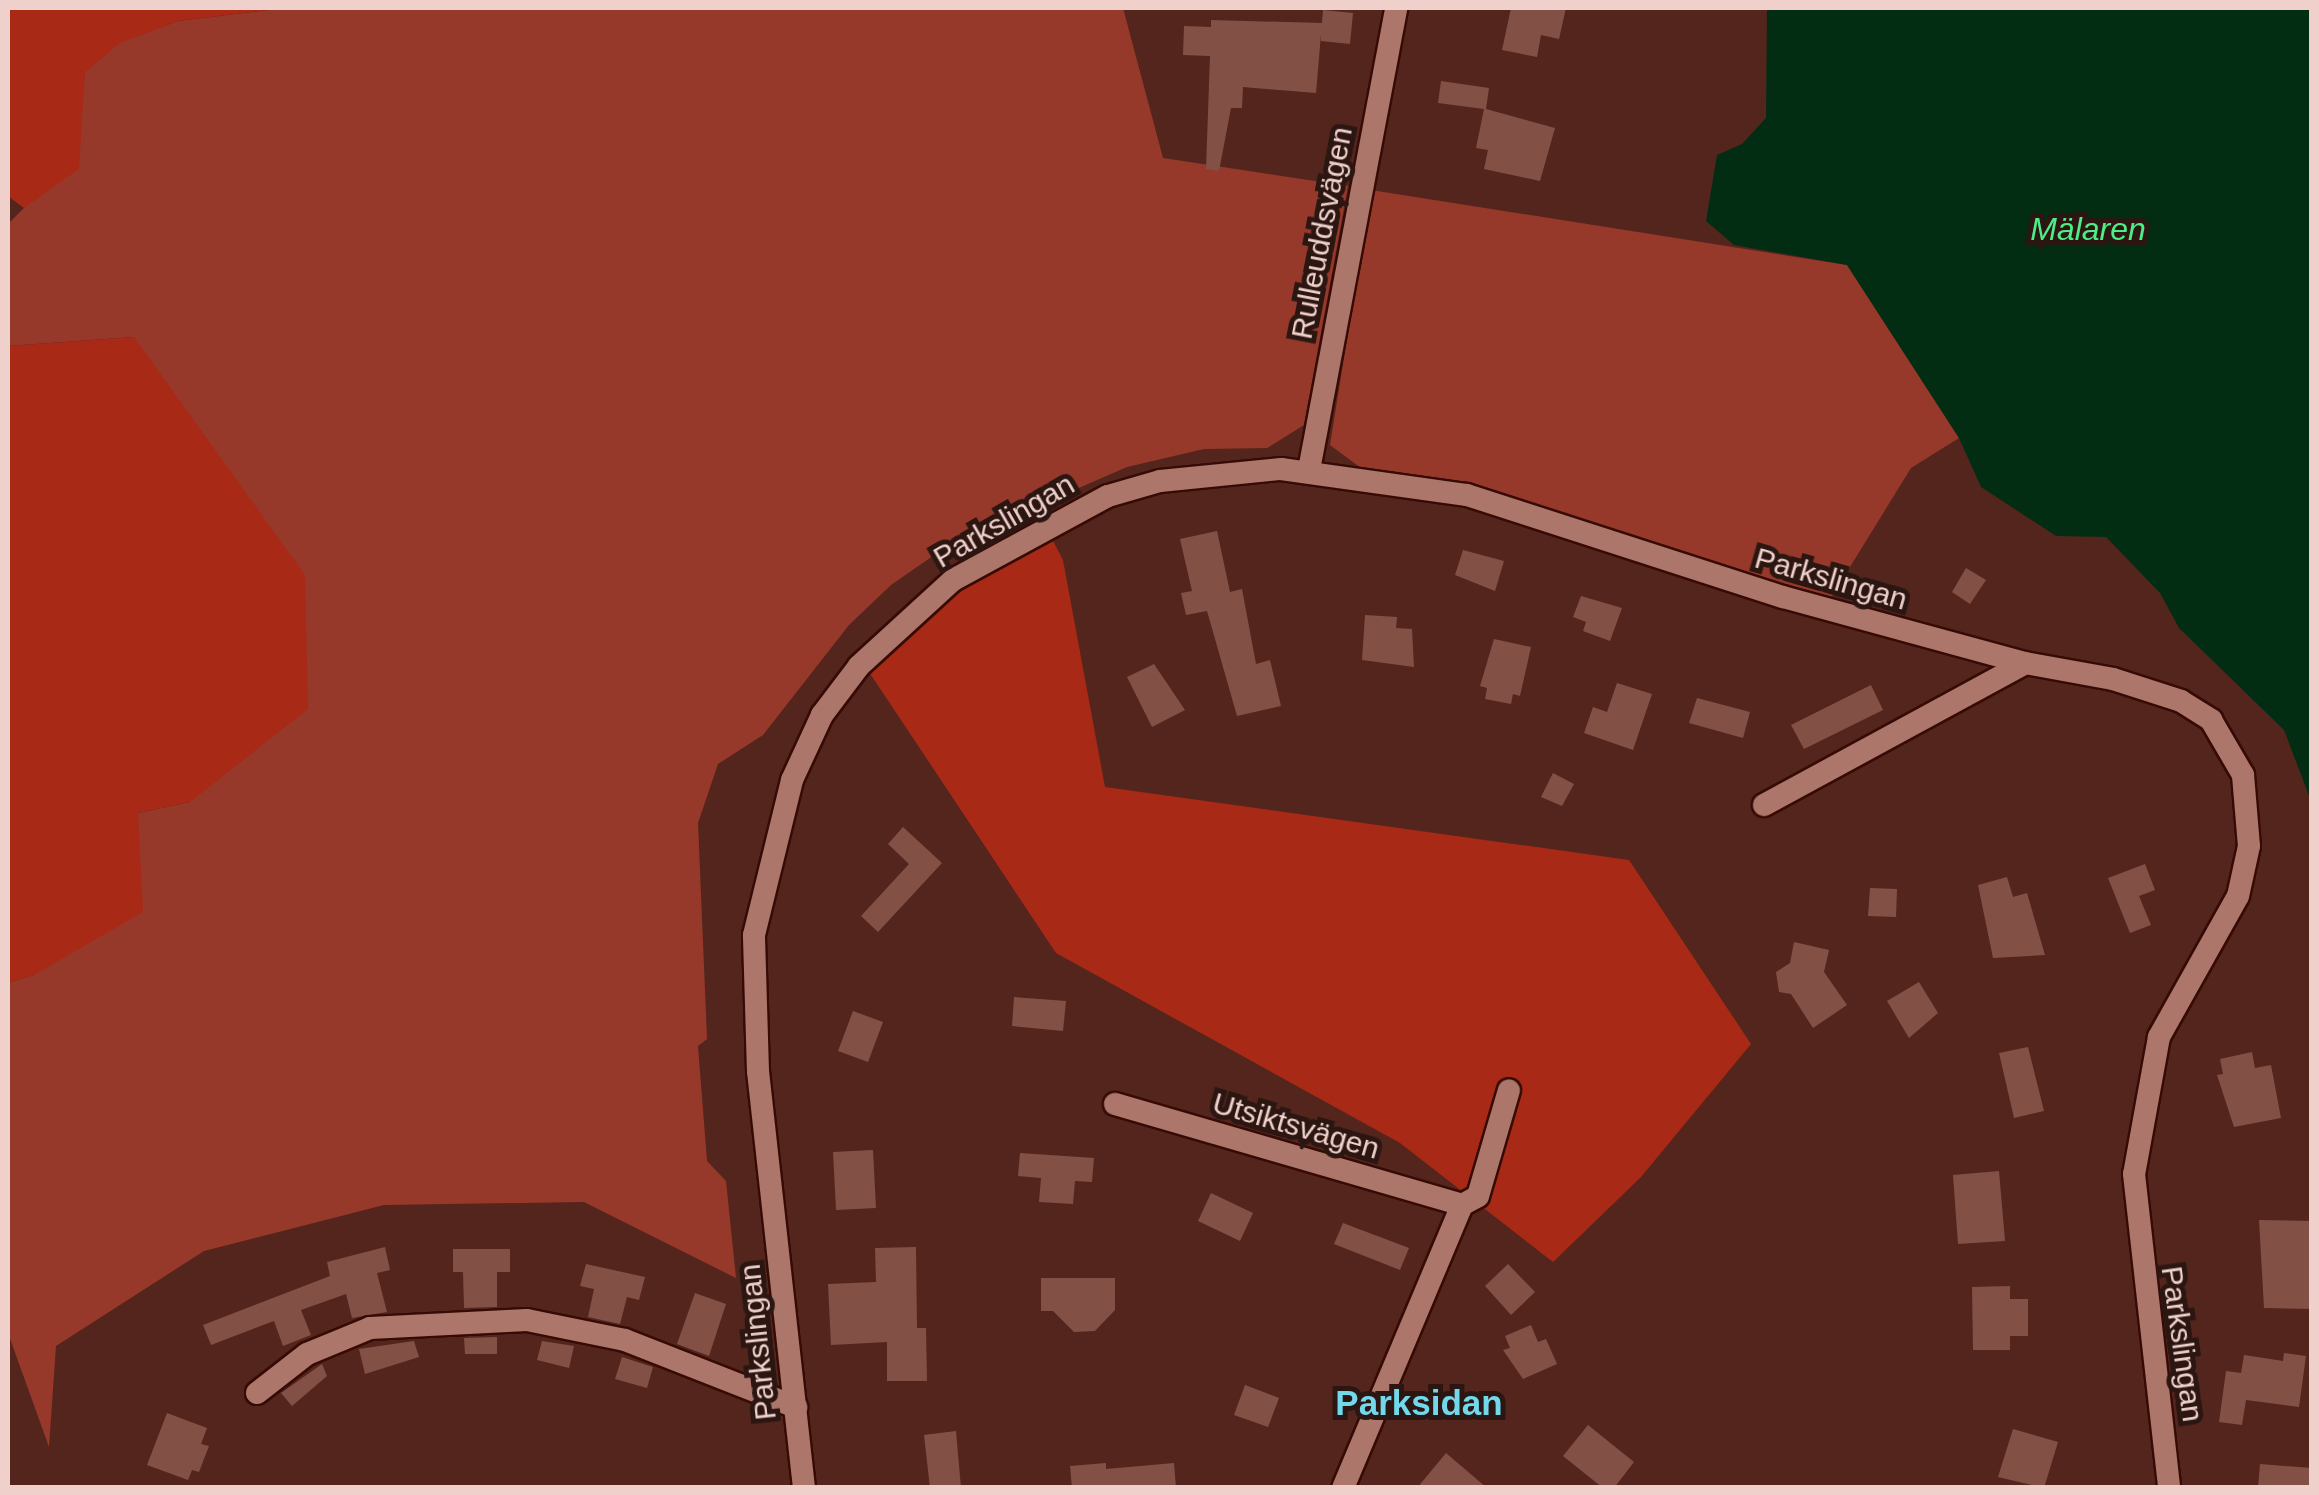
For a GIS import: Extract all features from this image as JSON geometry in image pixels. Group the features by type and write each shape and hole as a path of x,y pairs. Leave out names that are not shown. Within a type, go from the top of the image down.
{"street":[{"name":"Rulleuddsvägen","path":"1309,470 1396,8"},
{"name":"Parkslingan","path":"804,1488 758,1072 754,935 792,780 822,715 858,666 953,580 1108,496 1160,480 1309,470 1467,496 1782,598 2025,664 2113,679 2181,701 2211,720 2243,774 2249,846 2238,896 2159,1037 2134,1174 2169,1488"},
{"path":"1764,805 2025,664"},
{"path":"1342,1488 1462,1205 1478,1196 1509,1090"},
{"name":"Utsiktsvägen","path":"1115,1104 1462,1205"},
{"path":"257,1393 307,1354 370,1328 527,1320 625,1340 796,1406"}],"shaded area":[{"path":"8,8 286,8 178,21 120,43 85,72 79,169 24,208 8,196"},
{"path":"286,8 1123,8 1163,158 1348,186 1304,425 1267,448 1204,449 1127,467 950,544 891,585 849,625 763,735 718,764 698,823 707,1039 698,1046 707,1161 726,1181 736,1278 584,1202 384,1205 204,1251 56,1346 49,1447 8,1333 8,983 34,975 138,813 190,802 134,337 8,346 8,224 24,208 81,113 85,71 120,42 178,21"},
{"path":"1371,190 1847,265 1959,438 1911,468 1829,601 1487,489 1365,471 1330,445"},
{"path":"134,337 305,575 308,709 190,802 138,813 143,912 34,975 8,983 8,346"},
{"path":"1051,537 1063,560 1105,787 1629,860 1751,1044 1641,1177 1553,1262 1400,1143 1056,953 867,669 952,593"}],"water":[{"name":"Mälaren","path":"1767,8 2311,8 2311,801 2284,730 2179,628 2160,593 2106,537 2056,536 1981,487 1959,438 1847,265 1734,245 1706,221 1717,155 1742,144 1766,118"}],"building":[{"path":"1511,8 1566,8 1559,39 1541,35 1537,57 1502,50"},
{"path":"1323,10 1353,13 1350,44 1321,41 1321,34 1316,93 1243,87 1242,108 1231,108 1219,171 1206,169 1210,56 1183,55 1184,26 1211,27 1211,20 1322,23"},
{"path":"1441,81 1489,88 1486,109 1555,128 1540,181 1484,169 1488,150 1476,148 1484,109 1438,103"},
{"path":"1217,531 1230,592 1242,589 1256,664 1270,660 1281,706 1237,716 1207,611 1186,615 1181,593 1192,591 1180,539"},
{"path":"1463,550 1504,561 1495,591 1455,575"},
{"path":"1966,568 1986,580 1970,604 1952,592"},
{"path":"1581,596 1622,608 1610,641 1583,631 1586,622 1573,617"},
{"path":"1365,615 1397,617 1396,628 1412,629 1414,667 1362,660"},
{"path":"1494,639 1531,647 1520,696 1513,694 1511,704 1485,699 1487,688 1480,686"},
{"path":"1154,664 1185,710 1152,727 1127,677"},
{"path":"1617,683 1652,694 1633,750 1584,733 1593,707 1607,712"},
{"path":"1871,685 1883,710 1804,749 1791,725"},
{"path":"1697,698 1750,712 1743,738 1689,723"},
{"path":"1553,773 1574,784 1562,806 1541,797"},
{"path":"903,827 942,863 878,932 861,916 909,864 888,844"},
{"path":"2145,864 2155,890 2139,896 2151,925 2130,933 2108,878"},
{"path":"2007,877 2013,897 2027,893 2045,955 1993,958 1978,885"},
{"path":"1870,888 1897,889 1896,917 1868,916"},
{"path":"1794,942 1829,950 1824,972 1847,1005 1813,1028 1791,994 1779,992 1776,972 1790,963"},
{"path":"1919,982 1938,1013 1909,1038 1887,1001"},
{"path":"1014,997 1066,1001 1063,1031 1012,1026"},
{"path":"853,1011 883,1022 868,1062 838,1051"},
{"path":"2028,1047 2044,1111 2014,1118 1999,1053"},
{"path":"2252,1052 2255,1068 2271,1065 2281,1118 2234,1127 2217,1075 2223,1074 2220,1059"},
{"path":"873,1150 876,1208 836,1210 833,1152"},
{"path":"1020,1153 1094,1158 1092,1182 1075,1181 1073,1204 1039,1202 1041,1178 1018,1176"},
{"path":"1999,1171 2005,1241 1958,1244 1953,1175"},
{"path":"1211,1193 1253,1213 1240,1241 1198,1221"},
{"path":"2259,1220 2312,1221 2312,1309 2264,1308"},
{"path":"1343,1223 1409,1248 1400,1270 1334,1244"},
{"path":"385,1247 390,1270 377,1273 387,1312 352,1318 346,1294 301,1310 311,1335 283,1346 274,1321 211,1345 203,1325 330,1276 327,1262"},
{"path":"916,1247 917,1328 926,1328 927,1381 887,1381 887,1342 831,1345 828,1284 876,1282 875,1248"},
{"path":"453,1249 510,1249 510,1272 497,1272 497,1307 464,1308 463,1272 453,1272"},
{"path":"586,1264 645,1277 639,1300 627,1297 620,1324 588,1317 594,1289 580,1286"},
{"path":"1508,1264 1535,1292 1511,1315 1485,1286"},
{"path":"1041,1278 1115,1278 1115,1310 1095,1331 1074,1332 1053,1311 1041,1311"},
{"path":"2010,1286 2010,1299 2028,1299 2028,1336 2010,1336 2010,1350 1973,1350 1972,1287"},
{"path":"695,1293 726,1304 709,1356 677,1344"},
{"path":"1531,1325 1538,1342 1546,1339 1557,1364 1523,1379 1503,1350 1510,1348 1505,1336"},
{"path":"497,1337 497,1354 465,1354 464,1338"},
{"path":"414,1341 419,1357 365,1374 359,1349"},
{"path":"542,1341 574,1346 569,1368 537,1360"},
{"path":"2284,1353 2306,1356 2299,1407 2246,1400 2242,1425 2219,1422 2226,1371 2241,1373 2244,1355 2283,1361"},
{"path":"622,1357 653,1367 647,1388 615,1379"},
{"path":"322,1364 327,1376 292,1406 281,1393"},
{"path":"1245,1385 1279,1398 1268,1427 1234,1415"},
{"path":"167,1413 207,1428 201,1444 209,1446 199,1472 192,1470 188,1480 147,1465"},
{"path":"1588,1425 1634,1462 1614,1488 1603,1488 1563,1456"},
{"path":"2013,1429 2058,1442 2044,1488 1998,1477"},
{"path":"956,1431 961,1488 930,1488 924,1435"},
{"path":"1446,1453 1487,1488 1417,1488"},
{"path":"1106,1463 1106,1469 1174,1463 1176,1488 1072,1488 1070,1466"},
{"path":"2260,1464 2312,1468 2312,1488 2258,1488"}],"district":[{"name":"Parksidan","path":"1419,1403"}]}
